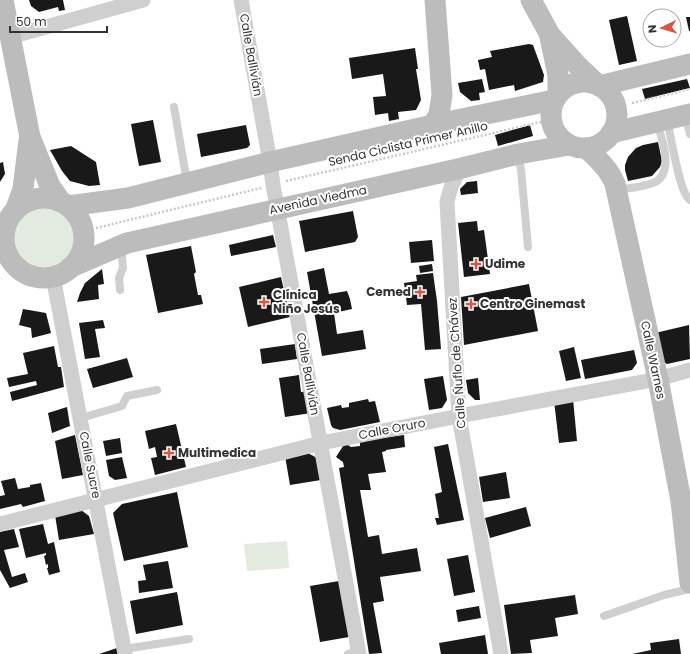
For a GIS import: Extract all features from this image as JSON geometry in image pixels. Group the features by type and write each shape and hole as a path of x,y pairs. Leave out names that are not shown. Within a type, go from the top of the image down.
{"main road":[{"path":"3,0 30,137 50,186 64,204 73,211 79,220 84,235 80,255 62,272 39,278 29,275 21,270 11,260 5,246 5,230 8,219 23,189 30,137"},
{"path":"434,125 439,114 442,95 435,0"},
{"path":"531,0 550,35 577,66 610,96 615,106 616,121 611,133 602,143 578,146 558,136 553,128 551,111 556,97 558,75 550,35"},
{"path":"8,219 26,203 34,200 48,199 64,204 128,198 270,162 556,97 564,89 575,83 588,82 598,85 690,64"},
{"path":"611,133 678,121"},
{"name":"Avenida Viedma","path":"62,272 132,242 278,208 462,168 518,154 578,146"},
{"name":"Calle Warnes","path":"578,146 611,174 616,190 658,379 682,500 690,583"},
{"path":"0,275 21,270"}],"street":[{"path":"10,37 142,0"},
{"name":"Calle Ballivián","path":"241,0 273,185 321,444 355,653"},
{"name":"Calle Ñuflo de Chávez","path":"462,168 450,187 447,202 459,416 501,654"},
{"name":"Calle Sucre","path":"62,272 81,418 125,651"},
{"name":"Calle Oruro","path":"0,524 321,444 459,416 658,379 690,370"}],"lane":[{"path":"174,107 187,183"},
{"path":"616,190 650,184 658,180 661,176 666,161 664,145 678,121"},
{"path":"678,121 680,182 686,197 690,200"},
{"path":"518,154 522,170 528,247"},
{"path":"120,290 119,278 123,268 121,246"},
{"path":"81,418 122,406 127,396 157,390"},
{"path":"604,616 664,595 690,589"},
{"path":"125,651 189,639"}],"path":[{"path":"632,103 690,89"},
{"name":"Senda Ciclista Primer Anillo","path":"280,182 541,122"},
{"path":"96,228 262,188"}],"shaded area":[{"path":"43,207 61,213 69,221 75,239 69,257 61,265 43,271 25,265 17,257 11,239 17,221 25,213"},
{"path":"287,541 289,568 247,571 244,544"}],"building":[{"path":"29,0 63,0 65,10 59,11 58,7 39,12 31,6"},
{"path":"627,16 637,61 619,65 609,20"},
{"path":"686,17 690,17 690,31 689,31"},
{"path":"529,44 533,45 544,75 543,82 515,91 514,85 489,90 485,69 480,70 478,60 492,57 490,51"},
{"path":"415,48 418,69 416,69 421,100 416,110 398,112 399,119 389,121 388,113 375,115 373,97 386,96 383,74 352,79 349,58"},
{"path":"482,79 485,92 479,93 480,100 471,101 460,92 458,83"},
{"path":"687,79 690,88 645,99 642,89"},
{"path":"153,120 161,162 139,166 131,124"},
{"path":"246,125 250,145 247,148 201,157 197,134"},
{"path":"530,125 533,136 498,146 495,135"},
{"path":"658,142 662,161 660,167 652,176 628,181 625,165 628,157 636,148"},
{"path":"71,146 96,162 100,185 89,186 70,181 62,171 50,150"},
{"path":"3,162 5,174 0,182 0,163"},
{"path":"477,181 478,193 461,195 460,189 467,182"},
{"path":"353,211 358,237 355,242 305,252 299,221"},
{"path":"477,221 478,231 484,230 490,274 464,277 458,223"},
{"path":"273,235 276,247 231,256 229,245"},
{"path":"432,240 434,261 411,263 409,242"},
{"path":"191,246 196,272 194,274 198,295 201,295 203,304 158,313 146,255"},
{"path":"432,264 433,271 420,273 419,266"},
{"path":"324,268 329,294 347,291 352,309 334,313 337,334 363,330 366,349 322,356 307,272"},
{"path":"102,269 104,284 98,285 99,299 77,302 85,283"},
{"path":"433,273 441,349 425,350 421,304 407,305 404,283 417,281 416,275"},
{"name":"Clínica Niño Jesús","path":"281,277 290,317 248,327 239,287"},
{"path":"529,284 538,331 464,345 461,297"},
{"path":"23,309 46,313 51,333 32,338 31,328 19,325"},
{"path":"103,320 105,328 95,329 100,357 85,359 79,323"},
{"path":"689,325 690,359 667,364 662,361 655,333"},
{"path":"295,344 297,359 262,364 260,349"},
{"path":"54,346 58,367 61,367 64,387 12,401 10,392 37,385 36,381 9,387 7,378 28,374 23,353"},
{"path":"574,347 581,378 566,381 559,351"},
{"path":"634,350 637,363 632,370 585,379 581,360"},
{"path":"127,358 133,377 93,388 87,369"},
{"path":"299,375 301,392 308,391 311,413 285,417 279,378"},
{"path":"443,376 447,400 442,408 429,410 424,379"},
{"path":"478,378 480,400 475,400 468,393 466,380"},
{"path":"368,399 369,402 375,401 380,422 340,430 333,428 327,408 341,405 342,408 349,407 349,403"},
{"path":"573,399 577,441 559,443 554,401"},
{"path":"67,407 70,426 52,433 48,413"},
{"name":"Multimedica","path":"176,424 186,467 155,475 151,458 157,457 155,447 149,449 145,431"},
{"path":"75,435 83,475 62,479 55,441"},
{"path":"404,435 405,447 382,452 386,472 368,474 371,490 360,490 368,537 379,535 382,554 417,548 421,571 380,577 384,601 373,603 382,653 369,654 339,468 344,467 343,462 336,457 345,443 351,447 360,446 360,441"},
{"path":"120,438 122,453 106,456 103,441"},
{"path":"448,444 464,520 437,525 435,518 439,518 435,494 442,492 434,447"},
{"path":"306,452 317,458 321,480 290,485 285,456"},
{"path":"122,457 127,478 115,480 109,476 106,460"},
{"path":"506,472 510,498 483,502 479,477"},
{"path":"15,478 18,489 41,483 45,501 23,507 21,504 0,509 0,496 5,495 1,481"},
{"path":"177,492 188,547 124,561 113,513 122,504"},
{"path":"526,507 531,526 490,538 485,518"},
{"path":"81,510 89,516 94,534 59,540 55,515"},
{"path":"43,524 48,544 54,542 60,572 49,575 47,568 48,564 46,565 44,556 46,553 26,558 19,529"},
{"path":"14,529 19,547 4,550 12,577 25,573 28,582 10,588 0,570 0,532"},
{"path":"468,555 475,592 454,596 447,559"},
{"path":"168,561 173,588 139,593 138,581 146,580 143,565"},
{"path":"339,581 349,637 320,642 310,586"},
{"path":"177,592 183,625 136,634 130,601"},
{"path":"575,595 578,614 555,618 558,636 530,640 532,653 511,654 504,605"},
{"path":"479,606 481,618 458,622 456,610"},
{"path":"485,635 488,654 441,654 439,643"},
{"path":"679,639 681,654 632,654 651,650 650,643"},
{"path":"117,648 118,654 99,654"}],"place":[{"name":"Udime","path":"476,264"},
{"name":"Cemed","path":"420,292"},
{"name":"Clínica Niño Jesús","path":"264,302"},
{"name":"Centro Ginemast","path":"471,304"},
{"name":"Multimedica","path":"169,453"}]}
